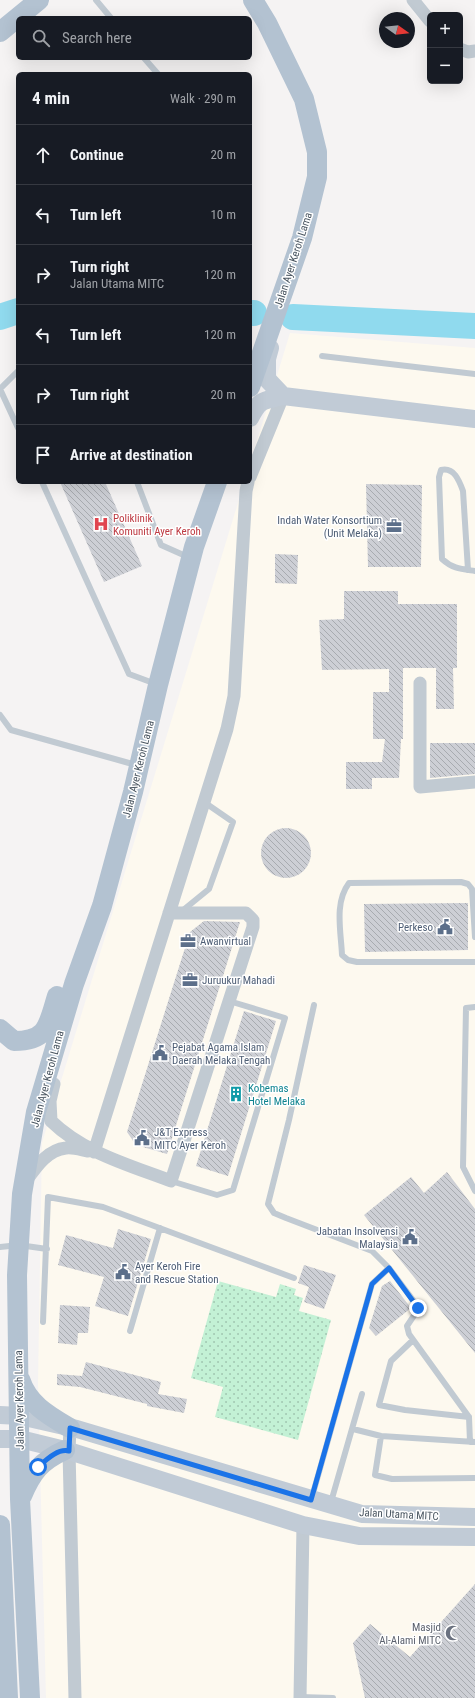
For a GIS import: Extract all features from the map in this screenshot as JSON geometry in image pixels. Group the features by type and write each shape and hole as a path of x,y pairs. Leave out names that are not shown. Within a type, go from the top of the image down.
{"main road":[{"path":"20,16 39,0"},
{"name":"Jalan Ayer Keroh Lama","path":"252,381 302,238 317,177 317,152 304,99 270,29 253,0"},
{"path":"0,32 16,19"},
{"path":"283,396 266,379 266,358 302,238"},
{"path":"252,414 257,404 264,400 283,396 475,419"},
{"name":"Jalan Ayer Keroh Lama","path":"30,1698 20,1499 17,1275 9,1246 24,1184 38,1105 74,984 102,906 133,792 158,685 193,553 216,484"},
{"path":"193,553 221,484"},
{"path":"0,1029 14,1040 28,1041 40,1036 50,1019 80,929 133,792"},
{"path":"19,1375 23,1387 36,1405 45,1413 70,1428"},
{"name":"Jalan Utama MITC","path":"0,1415 20,1416 70,1428 330,1506 362,1514 475,1517"},
{"path":"0,1439 20,1439 67,1450 303,1524 359,1536 475,1537"},
{"path":"20,1499 31,1476 38,1467 46,1460 67,1450"},
{"path":"0,1525 8,1698"}],"street":[{"path":"414,0 427,17"},
{"path":"463,50 468,52 475,51"},
{"path":"252,472 283,396"},
{"path":"94,1152 175,913 204,802 227,729 234,696 248,484"},
{"path":"420,683 420,787 475,782"},
{"path":"102,906 50,1101 51,1121 62,1132 94,1152 171,1181 253,927 253,920 251,916 246,913 175,913"},
{"path":"24,1184 41,1161 54,1152 67,1148 94,1152"},
{"path":"70,1428 67,1450 74,1698"},
{"path":"300,1697 303,1524"}],"lane":[{"path":"96,0 109,16"},
{"path":"146,60 156,72"},
{"path":"322,356 475,374"},
{"path":"16,373 0,389 16,424"},
{"path":"447,469 451,471 459,480 463,491 472,570 449,566 442,559 439,477 442,470 447,469"},
{"path":"43,484 129,674 158,685"},
{"path":"138,484 161,545 193,553"},
{"path":"0,715 11,730 139,766"},
{"path":"175,913 209,889 233,822 204,802"},
{"path":"475,937 472,889 468,884 461,882 349,883 343,891 340,906 342,955 348,960 357,962 475,962"},
{"path":"171,1181 217,1196 233,1190 285,1018 229,1001"},
{"path":"314,1006 289,1120 268,1204 274,1213 280,1216 372,1251 389,1268 418,1308 407,1326 409,1334 469,1417 473,1442 381,1436 353,1429"},
{"path":"475,1007 466,1008 463,1167 475,1191"},
{"path":"43,1322 48,1197 103,1207 294,1278"},
{"path":"130,1331 160,1228"},
{"path":"9,1246 47,1249"},
{"path":"311,1500 372,1284 389,1268"},
{"path":"412,1340 391,1361 379,1405 405,1410 469,1417"},
{"path":"330,1506 362,1394"},
{"path":"381,1436 375,1475 392,1479 475,1478"},
{"path":"300,1697 333,1698"}],"shaded area":[{"path":"290,333 475,348 475,1698 46,1698 38,1384 42,1143 244,484 252,484 252,457"}],"green space":[{"path":"218,1281 276,1297 280,1284 296,1289 294,1295 303,1298 299,1311 331,1320 298,1440 215,1417 223,1387 191,1378"}],"building":[{"name":"Poliklinik Komuniti Ayer Keroh","path":"61,484 106,484 142,566 104,582"},
{"name":"Indah Water Konsortium (Unit Melaka)","path":"366,484 422,485 421,567 368,567"},
{"path":"275,554 298,555 297,584 275,583"},
{"path":"344,591 398,591 398,604 457,604 457,668 453,668 454,709 436,709 436,668 403,668 403,739 401,739 399,778 372,778 372,789 346,789 346,762 382,762 385,739 373,739 373,692 389,692 389,669 322,670 319,620 344,619"},
{"path":"430,743 475,743 475,774 430,778"},
{"path":"286,828 300,832 307,839 311,853 307,867 300,874 286,878 272,874 265,867 261,853 265,839 272,832"},
{"path":"468,903 468,950 365,952 364,904"},
{"path":"204,921 240,922 167,1154 136,1145 127,1132 190,932"},
{"name":"Kobemas Hotel Melaka","path":"244,1011 276,1021 228,1176 196,1166"},
{"path":"447,1172 475,1209 475,1353 364,1215 411,1177 424,1193"},
{"name":"Ayer Keroh Fire and Rescue Station","path":"118,1229 151,1239 128,1316 95,1306 104,1277 58,1265 66,1235 113,1248"},
{"path":"304,1265 336,1275 324,1309 304,1302 309,1287 298,1283"},
{"path":"390,1281 411,1308 376,1336 369,1328 382,1286"},
{"path":"60,1305 90,1307 88,1333 78,1333 77,1345 58,1343"},
{"path":"86,1362 161,1382 158,1394 187,1399 184,1413 147,1406 147,1404 80,1387 57,1385 57,1374 82,1376"},
{"name":"Masjid Al-Alami MITC","path":"475,1584 475,1698 365,1698 353,1643 370,1624 410,1657"}],"waterway":[{"path":"0,317 16,312"},
{"path":"293,317 475,326"}],"place":[{"name":"Poliklinik Komuniti Ayer Keroh","path":"101,524"},
{"name":"Indah Water Konsortium (Unit Melaka)","path":"394,526"},
{"name":"Perkeso","path":"445,927"},
{"name":"Awanvirtual","path":"188,941"},
{"name":"Juruukur Mahadi","path":"190,980"},
{"name":"Pejabat Agama Islam Daerah Melaka Tengah","path":"160,1053"},
{"name":"Kobemas Hotel Melaka","path":"236,1094"},
{"name":"J&T Express MITC Ayer Keroh","path":"142,1138"},
{"name":"Jabatan Insolvensi Malaysia","path":"410,1237"},
{"name":"Ayer Keroh Fire and Rescue Station","path":"123,1272"},
{"name":"Masjid Al-Alami MITC","path":"453,1633"}],"route":[{"path":"38,1467 54,1455 65,1450 69,1451 70,1428 311,1500 372,1284 389,1268 418,1308"}]}
